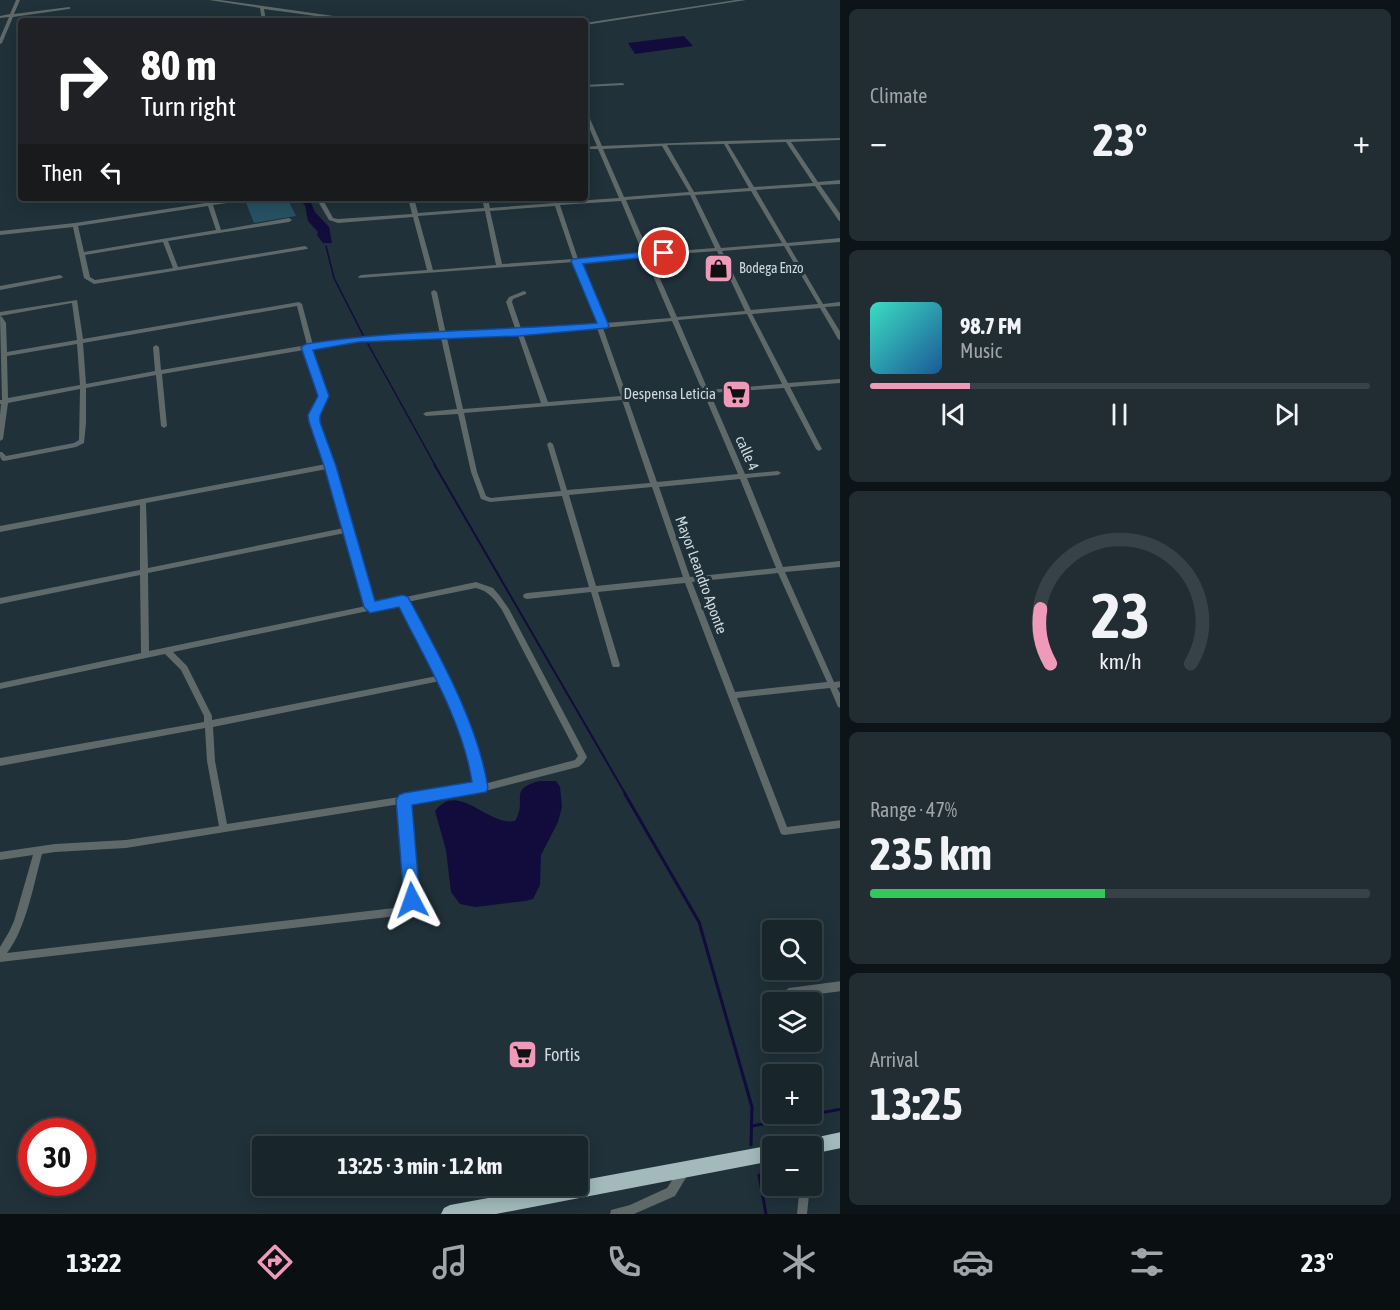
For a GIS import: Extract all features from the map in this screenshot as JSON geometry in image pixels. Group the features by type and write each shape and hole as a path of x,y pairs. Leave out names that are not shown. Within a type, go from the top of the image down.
{"highway":[{"path":"822,1144 840,1140"},
{"path":"450,1214 762,1154"}],"street":[{"path":"0,43 18,0"},
{"path":"211,0 341,18"},
{"path":"244,5 249,0"},
{"path":"588,24 744,0"},
{"path":"262,7 264,18"},
{"path":"0,17 69,8"},
{"path":"588,86 622,84"},
{"name":"calle 4","path":"588,118 780,569 836,685 840,705"},
{"path":"787,140 840,220"},
{"path":"588,148 839,140"},
{"path":"725,142 840,339"},
{"path":"664,144 692,193 749,313 819,449"},
{"path":"588,200 840,182"},
{"path":"0,233 75,225 229,201"},
{"path":"321,201 331,219 338,221 571,201"},
{"path":"412,201 430,271"},
{"path":"485,201 499,266"},
{"name":"Mayor Leandro Aponte","path":"554,202 601,326 688,580 784,831 840,824"},
{"path":"210,204 219,231"},
{"path":"82,254 289,220"},
{"path":"75,225 87,278 94,282 305,248"},
{"path":"165,240 176,269"},
{"path":"362,277 840,240"},
{"path":"0,288 60,277"},
{"path":"434,292 474,472 483,497 489,501 778,473"},
{"path":"524,293 511,298 509,302 545,404"},
{"path":"0,439 3,402 3,323 0,316 75,302 81,340 84,386 82,441 76,445 4,459 0,454"},
{"path":"2,355 299,304 308,347 324,396 320,408 314,415 314,422 330,466 370,607"},
{"path":"3,402 160,372 359,339 519,333 840,304"},
{"path":"156,347 164,426"},
{"path":"426,414 840,381"},
{"path":"550,444 616,665"},
{"path":"0,529 330,466"},
{"path":"143,502 145,656"},
{"path":"0,601 347,530"},
{"path":"527,596 840,564"},
{"path":"0,686 476,585 486,586 505,609 582,750 583,757 578,763 481,788 126,844 0,855"},
{"path":"403,601 442,678 476,757 481,788"},
{"path":"167,651 184,668 201,699 210,724 211,761 224,829"},
{"path":"0,762 210,724 442,678"},
{"path":"733,695 836,685"},
{"path":"0,956 406,912 412,900 404,800"},
{"path":"0,956 15,928 39,850"},
{"path":"796,992 840,986"},
{"path":"615,1214 631,1210 671,1192 687,1167"},
{"path":"802,1214 804,1196"}],"shaded area":[{"path":"684,36 693,46 635,54 628,43"},
{"path":"245,201 288,201 296,216 254,223"},
{"path":"300,201 310,201 315,212 329,227 332,243 323,243 317,235 318,232 308,221 305,205"},
{"path":"540,781 556,781 560,787 562,807 558,822 541,855 540,885 533,899 476,907 460,904 451,892 446,850 435,811 444,803 453,800 473,806 504,821 515,821 520,807 521,792 530,784"}],"waterway":[{"path":"326,246 334,278 363,335"},
{"path":"368,344 435,465"},
{"path":"434,464 626,795"},
{"path":"625,794 699,922 752,1107 751,1145"},
{"path":"752,1126 840,1109"},
{"path":"759,1175 766,1214"}],"place":[{"name":"Bodega Enzo","path":"718,268"},
{"name":"Despensa Leticia","path":"737,394"},
{"name":"Fortis","path":"523,1055"}],"route":[{"path":"412,900 404,800 481,788 476,757 442,678 403,601 370,607 330,466 314,422 314,415 320,408 324,396 306,347 373,338 445,337 603,326 576,261 664,253"}]}
